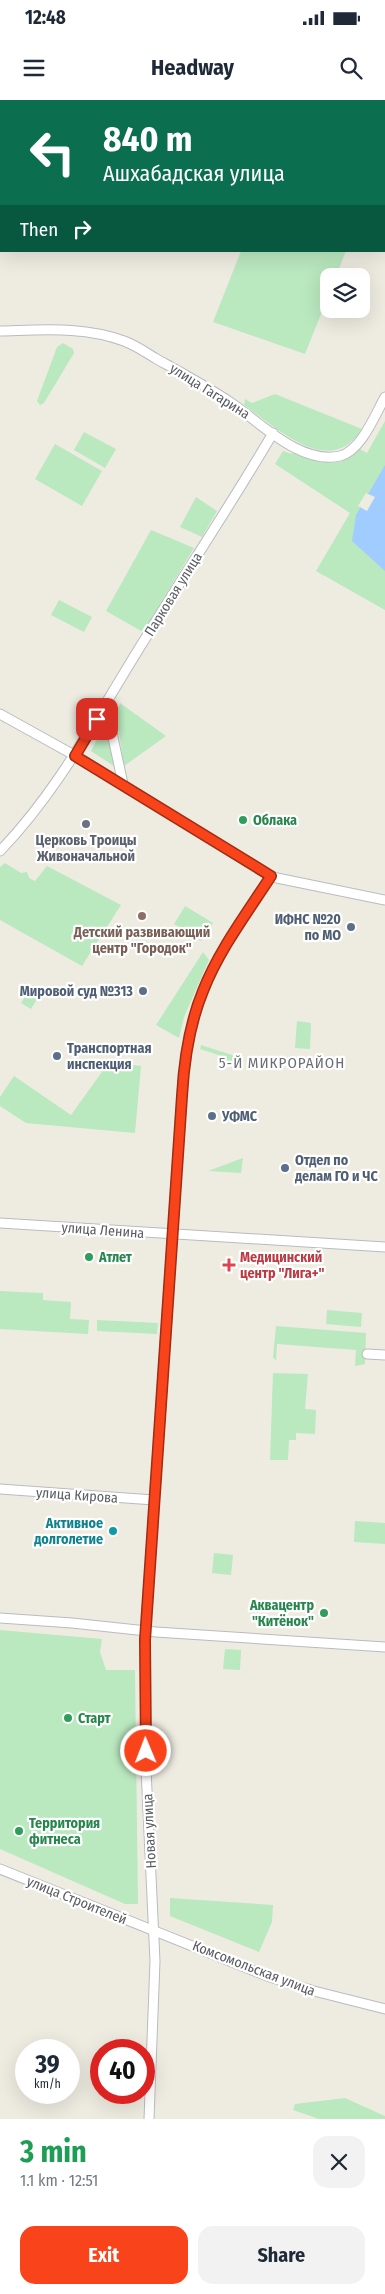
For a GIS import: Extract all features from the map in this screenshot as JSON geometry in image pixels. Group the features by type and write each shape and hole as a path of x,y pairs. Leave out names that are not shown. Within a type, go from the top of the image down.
{"street":[{"name":"улица Гагарина","path":"0,331 68,330 98,334 125,342 199,381 288,444 310,453 339,456 351,452 358,444 385,397"},
{"name":"Парковая улица","path":"0,851 21,827 75,756 273,434"},
{"path":"106,705 123,784"},
{"path":"0,714 123,784 271,876 385,900"},
{"name":"Новая улица","path":"149,2119 154,1930 146,1769 145,1631 183,1080 193,1019 202,992 220,957 271,876"},
{"name":"улица Ленина","path":"0,1223 385,1247"},
{"path":"367,1354 385,1355"},
{"name":"улица Кирова","path":"0,1489 154,1500"},
{"path":"0,1618 109,1626 145,1631 385,1647"},
{"name":"улица Строителей","path":"0,1869 154,1930"},
{"name":"Комсомольская улица","path":"154,1930 292,1985 385,2008"}],"green space":[{"path":"241,252 346,252 339,268 320,268 320,316 305,354 213,322"},
{"path":"63,343 73,349 74,353 44,403 40,405 37,401 57,347"},
{"path":"275,394 362,429 349,444 335,450 319,450 303,445 272,426 244,405 245,399 252,403"},
{"path":"385,421 385,610 316,571 350,513 275,464 283,451 292,454 294,451 320,461 329,462 345,460 353,456 360,449 367,453"},
{"path":"84,432 116,449 105,468 74,450"},
{"path":"55,444 102,471 82,506 35,479"},
{"path":"196,497 217,511 202,537 180,527"},
{"path":"151,530 194,548 143,632 106,611"},
{"path":"59,600 92,617 84,632 51,615"},
{"path":"120,703 166,736 124,766 116,713"},
{"path":"107,721 117,768 91,751"},
{"path":"5,863 21,873 27,872 29,878 35,881 47,866 121,905 82,966 0,920 0,867"},
{"path":"185,906 213,923 201,941 174,924"},
{"path":"203,952 209,960 184,1017 179,1038 156,1025"},
{"path":"33,985 42,991 31,1009 21,1003"},
{"path":"297,1021 311,1023 310,1049 295,1048"},
{"path":"201,1045 232,1055 242,1067 221,1061 222,1056 200,1049"},
{"path":"109,1062 141,1066 135,1133 26,1123 0,1106 0,1097 14,1076 71,1115"},
{"path":"243,1158 241,1173 208,1171"},
{"path":"0,1291 43,1293 43,1300 71,1302 70,1319 89,1320 88,1334 0,1329"},
{"path":"327,1310 362,1313 361,1327 326,1324"},
{"path":"97,1320 158,1323 157,1334 97,1331"},
{"path":"276,1326 366,1333 365,1364 355,1366 356,1350 277,1344 276,1361 273,1357"},
{"path":"273,1373 308,1374 305,1409 316,1410 315,1434 296,1433 296,1440 289,1440 288,1460 270,1460"},
{"path":"355,1521 385,1523 385,1544 354,1542"},
{"path":"214,1553 233,1555 231,1575 212,1573"},
{"name":"Старт","path":"0,1630 102,1639 100,1652 106,1670 135,1670 138,1904 125,1904 0,1849"},
{"path":"225,1649 241,1650 240,1670 223,1669"},
{"path":"170,1898 273,1905 272,1922 259,1952 170,1916"},
{"path":"345,2098 385,2116 385,2119 319,2119 293,2110 295,2104"}],"water":[{"path":"385,465 385,571 352,541 356,515"}],"pier":[{"path":"366,493 375,497 367,511 358,506"}],"place":[{"name":"Облака","path":"243,820"},
{"name":"Церковь Троицы Живоначальной","path":"86,824"},
{"name":"Детский развивающий центр \"Городок\"","path":"142,916"},
{"name":"ИФНС №20 по МО","path":"351,927"},
{"name":"Мировой суд №313","path":"143,991"},
{"name":"Транспортная инспекция","path":"57,1056"},
{"name":"УФМС","path":"212,1116"},
{"name":"Отдел по делам ГО и ЧС","path":"285,1168"},
{"name":"Атлет","path":"89,1257"},
{"name":"Медицинский центр \"Лига+\"","path":"229,1265"},
{"name":"Активное долголетие","path":"113,1531"},
{"name":"Аквацентр \"Китёнок\"","path":"324,1613"},
{"name":"Старт","path":"68,1718"},
{"name":"Территория фитнеса","path":"19,1831"}],"district":[{"name":"5-Й МИКРОРАЙОН","path":"282,1063"}],"route":[{"path":"97,719 75,756 271,876 224,950 202,992 187,1045 183,1080 145,1640 146,1751"}]}
